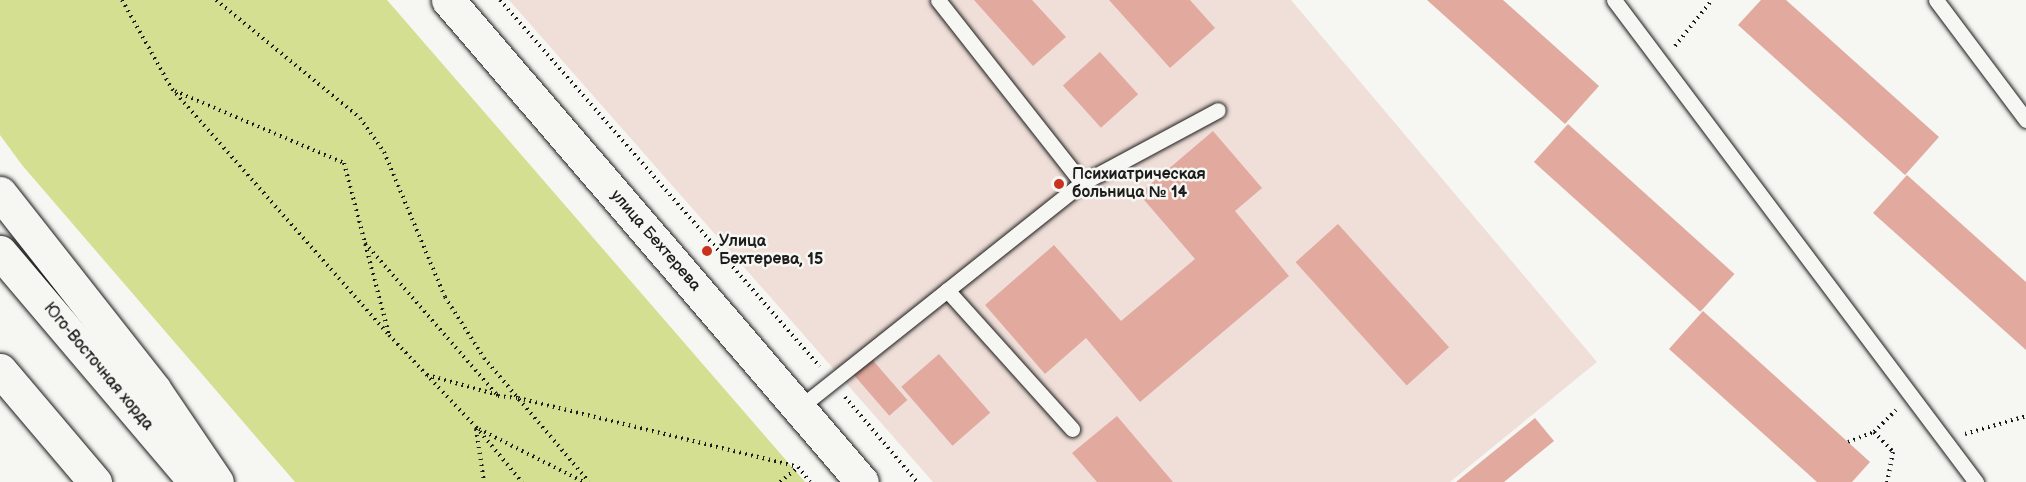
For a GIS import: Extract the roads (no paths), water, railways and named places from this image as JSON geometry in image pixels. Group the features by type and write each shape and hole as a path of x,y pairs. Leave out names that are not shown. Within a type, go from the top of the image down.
{"street":[{"name":"улица Бехтерева","path":"448,0 862,482"},
{"path":"0,193 154,389 217,482"},
{"name":"Юго-Восточная хорда","path":"0,252 195,482"},
{"path":"0,370 95,482"}],"lane":[{"path":"938,0 1082,183"},
{"path":"1614,0 1976,482"},
{"path":"1936,0 2026,120"},
{"path":"800,408 1082,183 1218,111"},
{"path":"947,290 1072,429"}],"place":[{"name":"Психиатрическая больница № 14","path":"1059,184"},
{"name":"Улица Бехтерева, 15","path":"707,251"}]}
